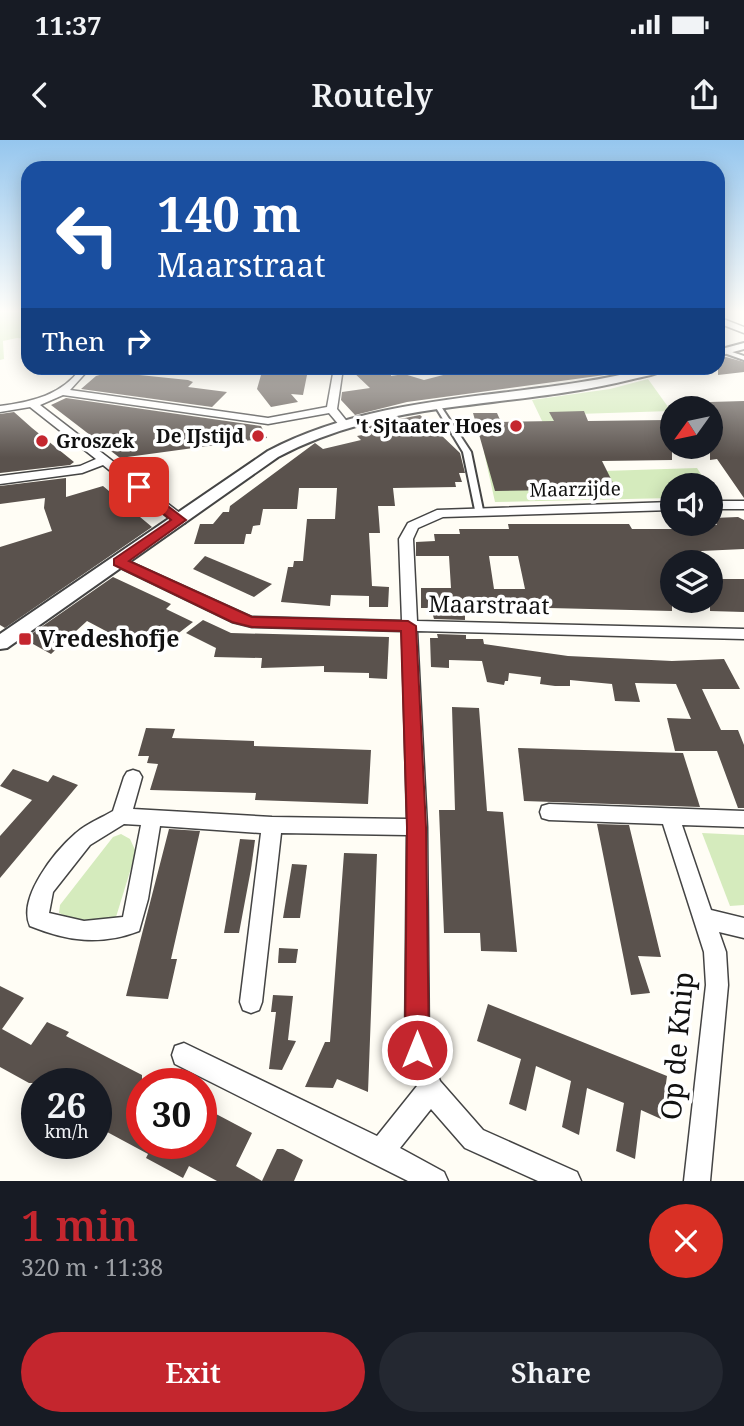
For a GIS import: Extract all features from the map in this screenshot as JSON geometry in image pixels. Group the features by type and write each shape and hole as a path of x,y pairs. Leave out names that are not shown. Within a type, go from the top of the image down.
{"street":[{"path":"0,410 33,404 60,392 78,375"},
{"path":"338,375 332,409 344,424"},
{"path":"0,643 281,449 309,435 344,424 438,406 560,390 633,375"},
{"path":"60,392 268,421 332,409"},
{"path":"33,404 180,520"},
{"path":"438,406 467,452 479,510"},
{"path":"0,480 82,469 105,460"},
{"path":"723,505 744,505"},
{"name":"Maarzijde","path":"408,626 406,539 420,522 441,513 479,510 660,506"},
{"name":"Maarstraat","path":"119,562 237,618 252,622 744,634"},
{"path":"408,626 416,827 417,1050 430,1089 474,1139 568,1181"},
{"path":"121,816 133,777"},
{"path":"548,812 744,819"},
{"path":"152,816 138,900 131,924 113,931 64,930 37,919 43,888 83,839 121,816 152,816 272,825 416,827"},
{"name":"Op de Knip","path":"670,817 715,952 716,985 697,1181"},
{"path":"251,1002 272,825"},
{"path":"705,918 744,929"},
{"path":"184,1055 435,1181"},
{"path":"381,1152 430,1089"}],"green space":[{"path":"648,379 660,396 660,411 577,414 604,471 697,468 700,473 660,473 660,498 495,502 484,452 556,450 532,400 610,389"},
{"path":"702,833 744,835 744,905 730,906"},
{"path":"121,834 130,839 136,852 116,917 96,924 59,913 60,905 113,837"}],"building":[{"path":"725,361 744,362 744,372 725,374"},
{"path":"139,375 188,380 193,382 188,387 227,392 212,407 81,389 96,376"},
{"path":"261,375 307,375 303,395 291,394 298,402 271,407 257,389"},
{"path":"356,375 407,375 424,380 443,375 605,375 407,402 355,415 341,400 342,392 370,388"},
{"path":"66,398 261,426 267,438 120,458 51,405"},
{"path":"744,401 744,498 717,459 723,459 723,402"},
{"path":"584,411 588,421 660,420 660,459 672,460 602,461 616,489 495,491 473,413 497,413 501,422 554,421 549,412"},
{"path":"14,412 74,462 70,465 0,473 0,414"},
{"path":"420,415 460,453 465,473 459,473 462,482 455,482 456,487 393,488 395,506 378,506 380,533 369,533 372,586 389,587 388,607 369,607 369,596 331,595 330,606 281,602 288,567 293,567 294,561 303,561 307,519 335,519 337,488 299,488 297,509 263,509 260,525 253,526 251,534 246,534 244,544 194,544 200,524 213,524 223,512 229,512 230,506 315,443 323,449 361,440 357,436 372,433 365,426"},
{"path":"66,478 66,497 103,486 152,527 5,628 0,625 0,547 52,531 44,508 45,498 0,504 0,486"},
{"path":"738,517 744,520 744,549 660,550 660,611 469,606 469,609 465,609 465,620 434,619 431,608 421,608 421,588 451,588 449,556 416,556 416,542 435,541 434,534 460,534 459,529 509,529 508,524 629,524 632,529 660,529 660,536 723,536 723,518","holes":["489,556 518,556 525,589 494,589"]},
{"path":"205,556 272,584 254,597 193,569"},
{"path":"113,577 171,604 166,609 193,622 171,639 157,632 136,647 87,621 51,654 24,639"},
{"path":"723,579 744,579 744,612 723,611"},
{"path":"203,620 231,633 389,637 387,679 369,678 369,673 324,672 324,666 261,668 262,658 214,657 216,648 186,633"},
{"path":"437,634 466,635 466,639 483,639 484,644 568,656 672,661 724,659 740,689 702,689 721,730 738,730 744,745 744,808 738,808 717,751 675,751 667,718 691,719 676,684 635,683 640,702 615,701 612,684 570,680 570,686 555,686 540,684 541,677 509,673 508,681 505,681 504,685 487,682 482,661 449,660 449,668 431,667 430,638 438,638"},
{"path":"452,707 479,708 487,811 503,812 517,952 481,951 480,933 444,933 439,810 455,810"},
{"path":"146,728 175,729 172,738 254,741 254,746 371,750 368,804 255,800 256,793 150,790 158,764 147,763 149,756 138,756"},
{"path":"518,748 683,753 700,807 524,801"},
{"path":"13,769 48,782 53,775 78,785 0,878 0,836 32,800 0,786"},
{"path":"597,824 629,825 661,957 638,956 650,993 631,995"},
{"path":"169,829 200,831 171,959 177,959 168,999 126,996"},
{"path":"240,839 255,840 251,869 239,933 224,933"},
{"path":"344,853 377,854 368,1092 337,1079 333,1088 305,1087 325,1042 330,1042"},
{"path":"292,864 307,865 300,918 283,918"},
{"path":"279,948 298,949 296,963 278,963"},
{"path":"0,986 24,998 2,1029 31,1045 47,1022 69,1032 66,1036 128,1068 126,1068 126,1142 112,1135 112,1068 21,1068 21,1079 0,1067"},
{"path":"273,995 293,996 288,1040 296,1041 282,1070 269,1069 276,1012 271,1012"},
{"path":"488,1004 667,1076 661,1119 641,1110 635,1159 616,1151 624,1103 587,1088 579,1135 562,1127 571,1081 536,1066 526,1111 509,1104 521,1059 477,1041"},
{"path":"217,1114 252,1133 236,1166 262,1181 217,1181 189,1166 183,1178 148,1159 217,1159"},
{"path":"277,1149 283,1149 303,1160 294,1181 262,1181"}],"place":[{"name":"'t Sjtaater Hoes","path":"516,426"},
{"name":"De IJstijd","path":"258,436"},
{"name":"Groszek","path":"42,441"},
{"name":"Vredeshofje","path":"25,639"}],"route":[{"path":"139,487 180,520 119,562 237,618 252,622 408,626 416,827 417,1050"}]}
